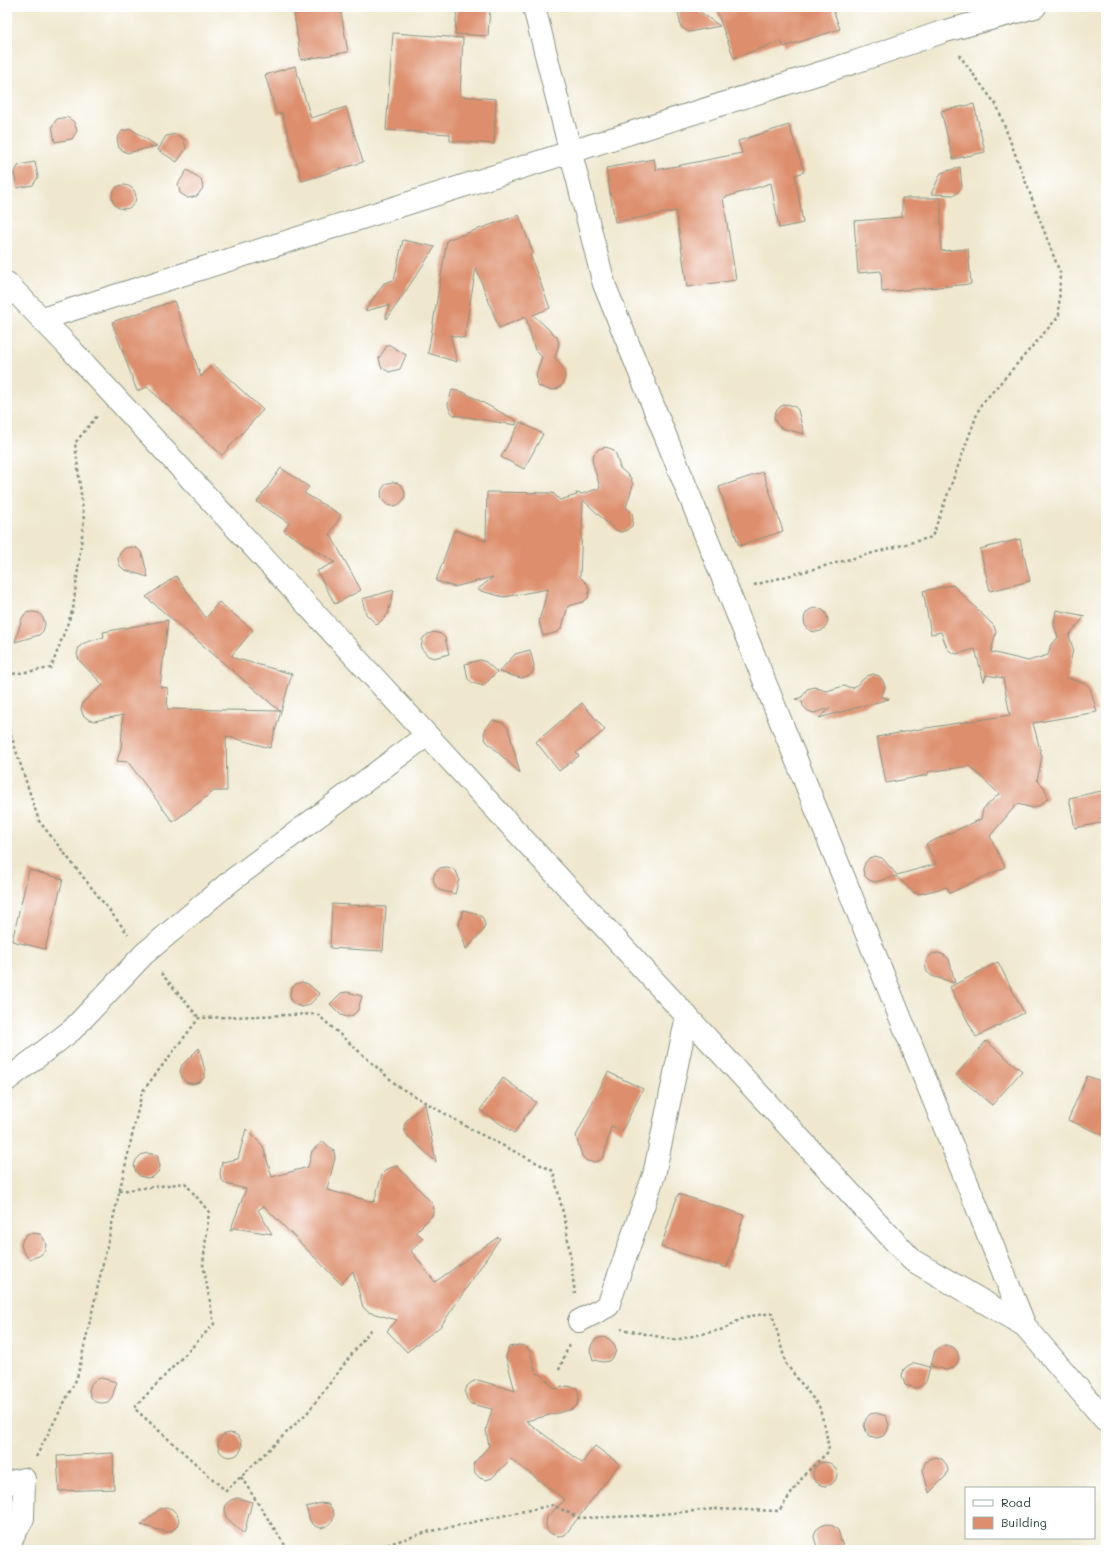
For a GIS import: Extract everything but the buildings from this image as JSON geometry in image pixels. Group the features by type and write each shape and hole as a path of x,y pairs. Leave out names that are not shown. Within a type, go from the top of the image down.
{"street":[{"path":"534,7 604,284 728,592 1025,1326 1106,1421"},
{"path":"42,319 855,62 942,32 1035,7"},
{"path":"7,283 42,319 912,1260 1025,1326"},
{"path":"7,1080 72,1030 144,954 231,880 427,735"},
{"path":"578,1321 608,1306 654,1175 687,1016"},
{"path":"7,1548 23,1518 16,1481"}],"path":[{"path":"728,592 932,537 980,406 1059,316 1060,273 997,106 942,32"},
{"path":"7,675 51,668 73,609 84,520 75,443 112,395"},
{"path":"7,723 39,821 144,954 199,1018"},
{"path":"199,1018 317,1014 399,1086 476,1132 553,1171 566,1225 578,1321 559,1370"},
{"path":"16,1481 77,1378 142,1092 199,1018"},
{"path":"119,1191 185,1183 209,1212 203,1264 214,1324 134,1408 226,1491 308,1412 371,1329"},
{"path":"370,1550 427,1532 553,1505 579,1518 641,1516 714,1509 779,1511 805,1474 829,1451 826,1431 819,1406 786,1364 772,1313 744,1317 724,1329 675,1340 618,1329"},
{"path":"241,1476 288,1550"}]}
